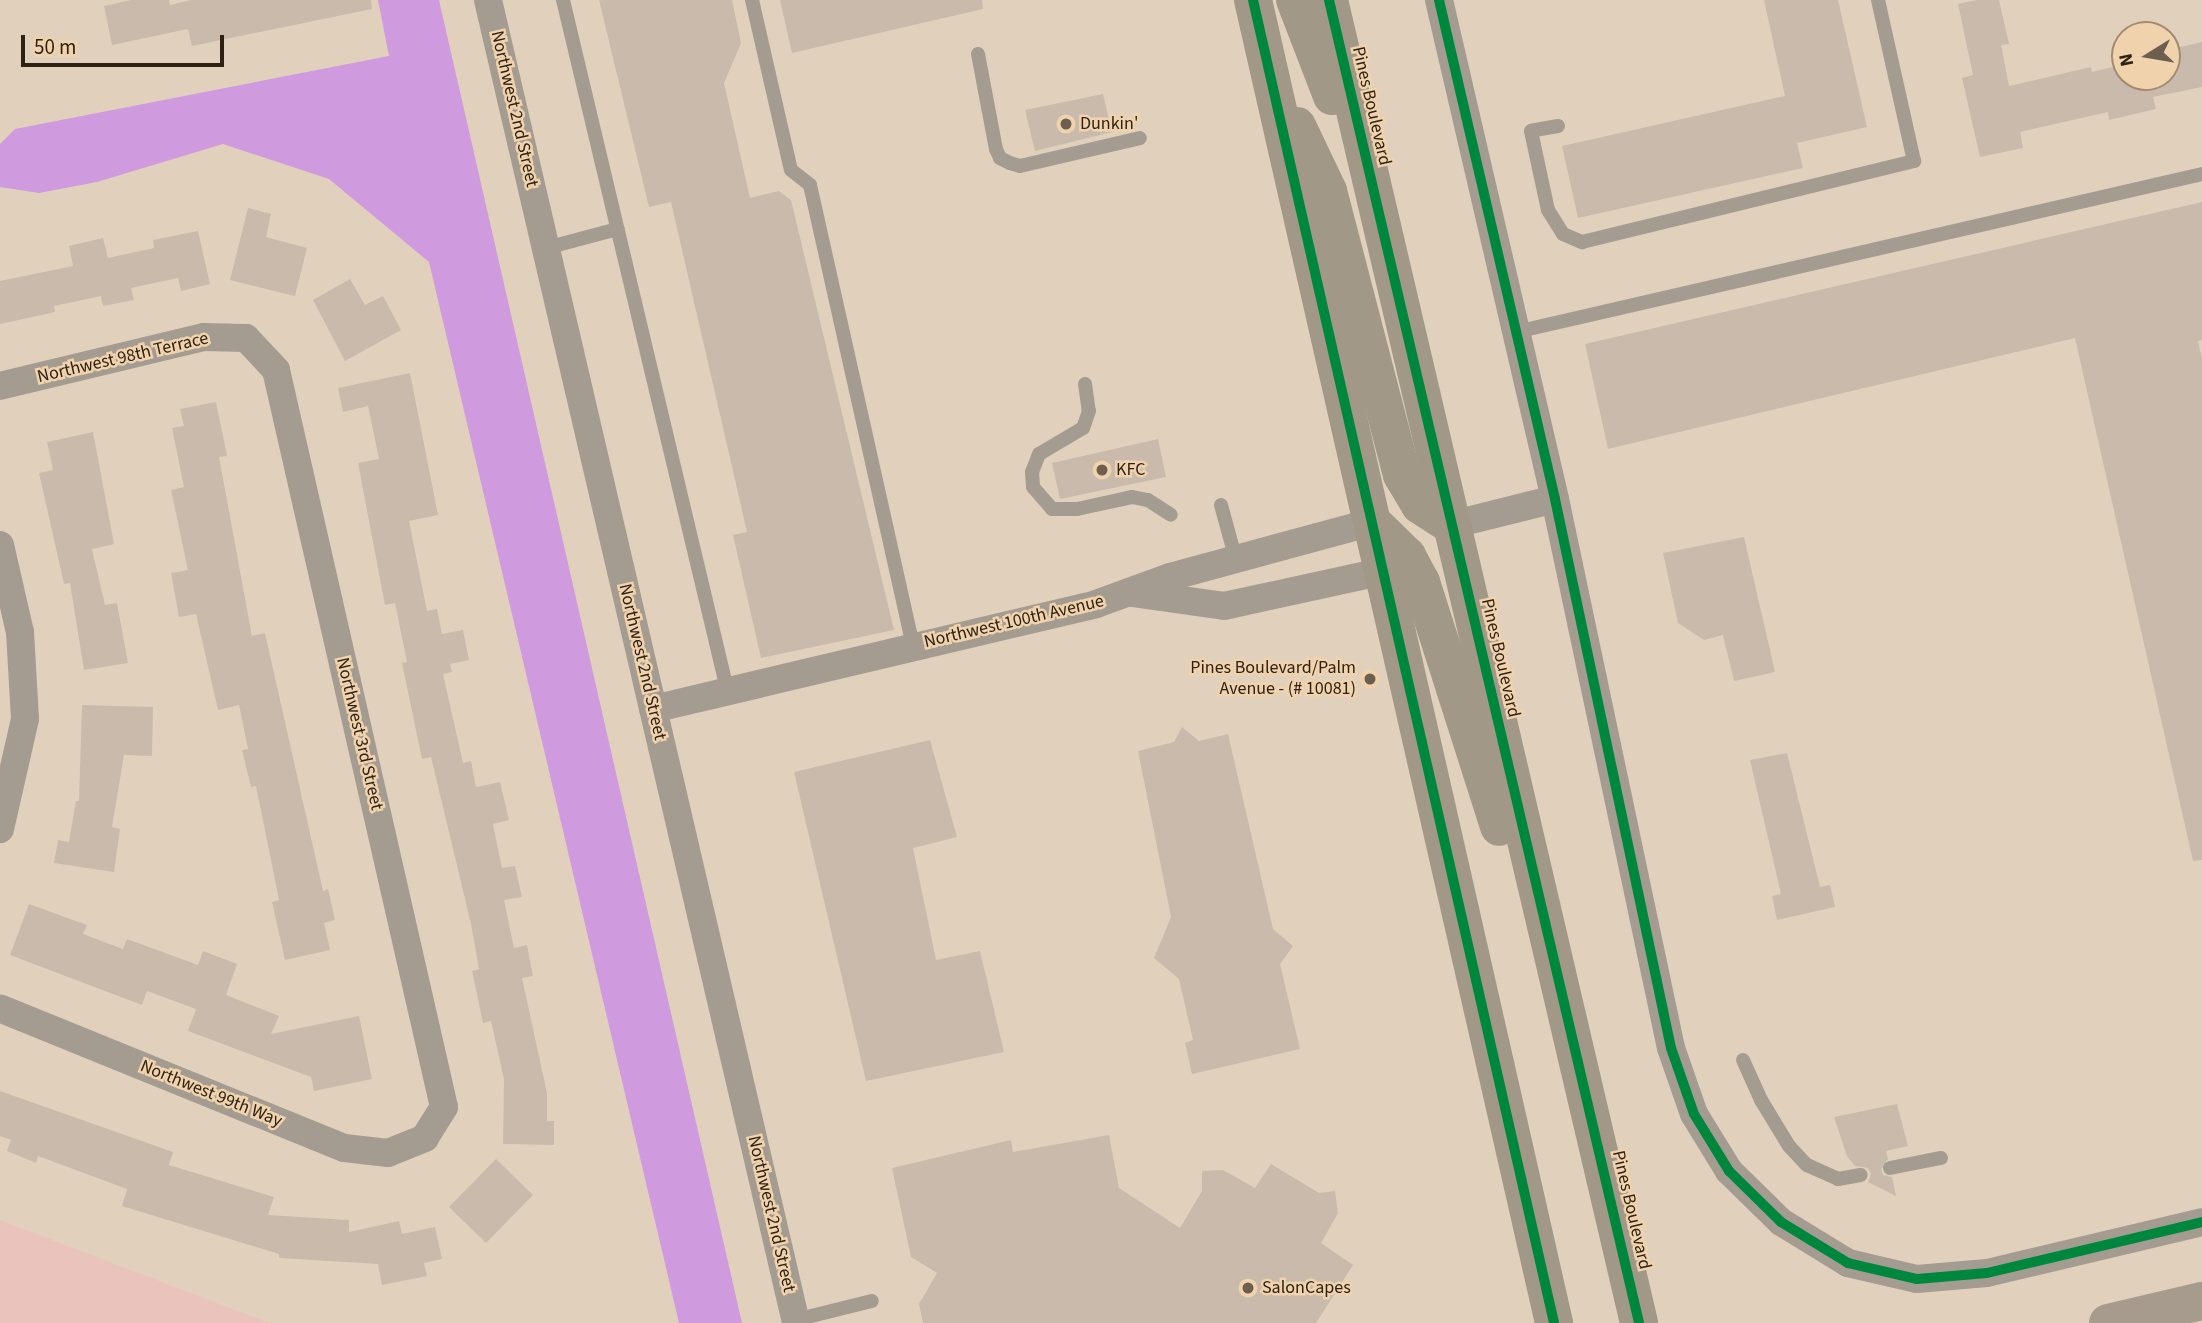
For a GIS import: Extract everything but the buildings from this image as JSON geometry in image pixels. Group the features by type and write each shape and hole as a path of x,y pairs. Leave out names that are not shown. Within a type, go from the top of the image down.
{"highway":[{"path":"1253,0 1554,1323"},
{"path":"1295,0 1299,16 1375,198"},
{"name":"Pines Boulevard","path":"1329,0 1639,1323"},
{"path":"1275,97 1300,130 1328,191 1402,475 1420,505 1451,525"},
{"path":"1372,522 1407,556 1421,582 1514,870 1549,941"}],"main road":[{"path":"2108,1323 2202,1301"}],"street":[{"name":"Northwest 2nd Street","path":"488,0 796,1321"},
{"path":"1439,0 1555,499 1671,1048 1694,1114 1729,1171 1782,1222 1848,1263 1917,1279 1987,1273 2202,1222"},
{"name":"Northwest 98th Terrace","path":"0,386 204,337 246,338"},
{"name":"Northwest 3rd Street","path":"246,338 276,370 444,1107 425,1138"},
{"path":"1451,525 1555,499"},
{"name":"Northwest 100th Avenue","path":"653,709 1097,604 1170,577 1372,522"},
{"path":"0,545 20,632 25,719 0,829"},
{"path":"1129,593 1224,606 1385,571"},
{"name":"Northwest 99th Way","path":"0,1008 344,1148 388,1153 425,1138"}],"lane":[{"path":"564,0 728,693"},
{"path":"752,0 790,170 810,185 913,646"},
{"path":"1558,125 1531,131 1548,210 1563,234 1582,242 1914,160 1878,0"},
{"path":"978,54 1000,158 1020,166 1140,138"},
{"path":"1516,332 2202,174"},
{"path":"546,248 618,229"},
{"path":"1085,384 1089,411 1083,428 1039,454 1032,472 1033,487 1052,509 1077,509 1132,497 1148,500 1171,515"},
{"path":"1221,505 1236,560"},
{"path":"1744,1060 1761,1100 1782,1134 1807,1165 1838,1179 1861,1175"},
{"path":"1890,1168 1941,1158"},
{"path":"796,1321 872,1301"}],"shaded area":[{"path":"378,0 439,0 742,1323 679,1323 429,262 329,179 223,144 97,182 39,193 0,187 0,144 15,129 389,56"},
{"path":"0,1220 269,1323 0,1323"}],"cycle path":[{"path":"1253,0 1554,1323"},
{"path":"1329,0 1639,1323"},
{"path":"1439,0 1555,499 1671,1048 1694,1114 1729,1171 1781,1222 1848,1263 1917,1279 1987,1273 2202,1222"}],"place":[{"name":"Dunkin'","path":"1066,124"},
{"name":"KFC","path":"1102,470"},
{"name":"Pines Boulevard/Palm Avenue - (# 10081)","path":"1370,679"},
{"name":"SalonCapes","path":"1248,1288"}]}
